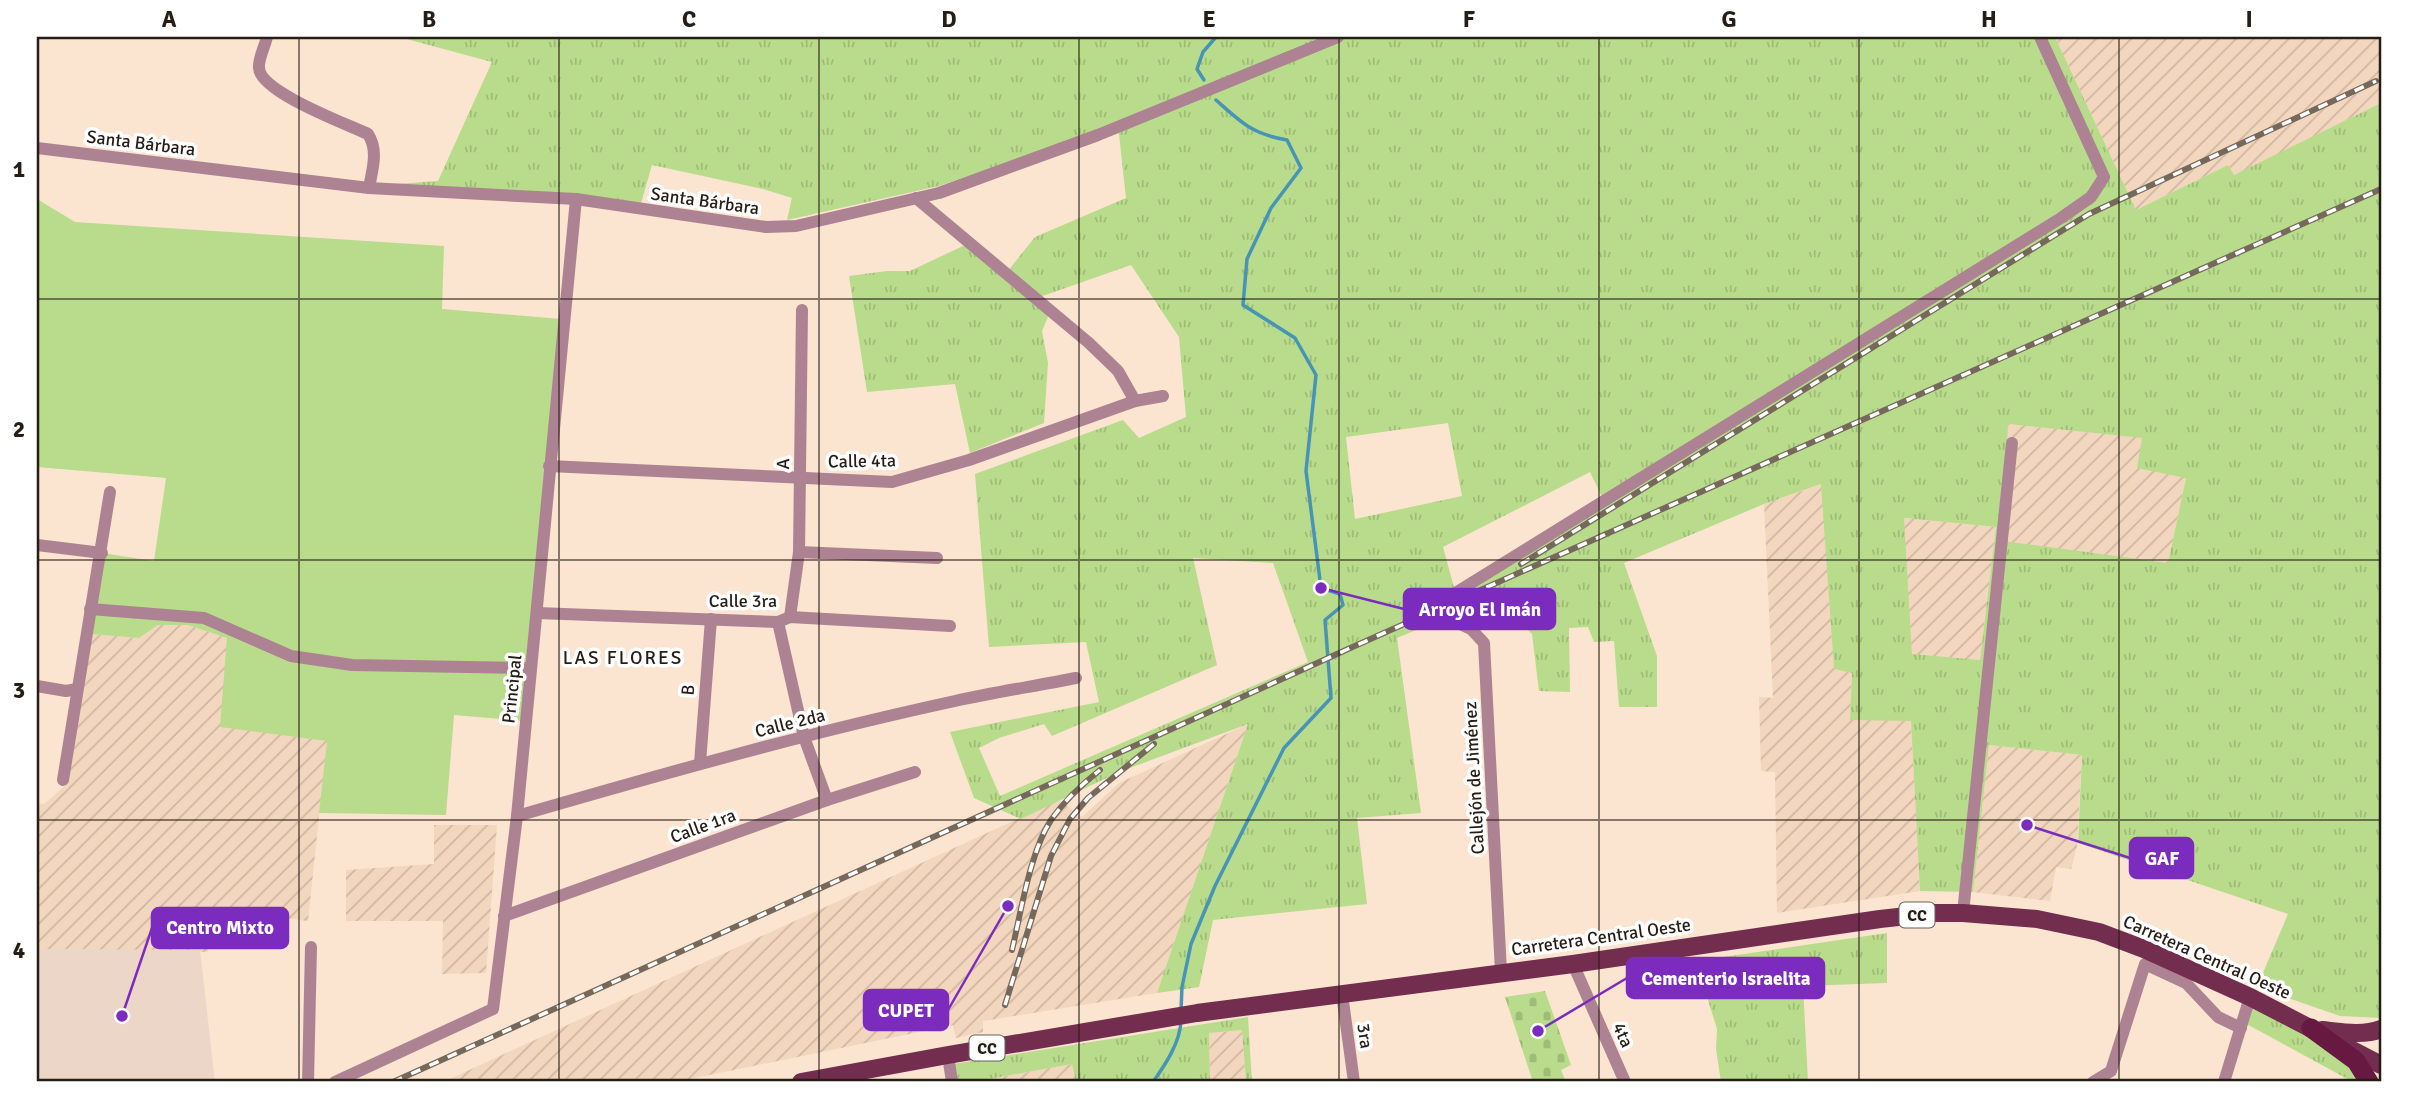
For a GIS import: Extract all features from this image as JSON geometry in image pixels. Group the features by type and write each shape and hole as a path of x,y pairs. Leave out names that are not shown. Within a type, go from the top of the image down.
{"highway":[{"path":"2311,1028 2356,1062 2369,1082"}],"main road":[{"name":"Carretera Central Oeste","path":"802,1082 1197,1013 1573,964 1880,919 1963,912 2037,919 2099,932 2144,949 2250,997 2381,1065"},
{"path":"2311,1028 2349,1032 2381,1029"}],"street":[{"path":"267,37 258,69 264,81 289,97 368,134 373,142 375,156 369,188"},
{"name":"Santa Bárbara","path":"37,149 369,188 576,200 766,228 796,226 939,193 1098,135 1338,37"},
{"name":"Callejón de Jiménez","path":"1501,972 1484,643 1472,629 1452,620 1444,600 2091,197 2104,177 2040,37"},
{"path":"916,198 1088,343 1118,371 1135,401"},
{"name":"Principal","path":"335,1082 493,1009 517,816 576,200"},
{"name":"A","path":"802,310 799,552 784,620 804,737 827,800"},
{"name":"Calle 4ta","path":"549,466 892,482 969,460 1135,401 1163,396"},
{"path":"1963,912 2012,443"},
{"path":"63,780 110,492"},
{"path":"37,545 102,554"},
{"path":"799,552 937,558"},
{"path":"90,609 204,618 291,656 352,665 531,668"},
{"name":"Calle 3ra","path":"537,613 950,626"},
{"name":"B","path":"700,763 711,619"},
{"name":"Calle 2da","path":"517,816 700,763 804,737 958,700 1076,678"},
{"path":"37,686 66,691 77,689"},
{"name":"Calle 1ra","path":"504,916 827,800 915,772"},
{"path":"308,1082 311,947"},
{"name":"4ta","path":"1573,964 1625,1082"},
{"path":"2093,1082 2111,1071 2145,964 2186,984 2218,1017 2241,1028"},
{"name":"3ra","path":"1342,994 1354,1082"},
{"path":"2224,1082 2250,997"},
{"path":"948,1055 952,1082"}],"shaded area":[{"path":"2055,37 2381,37 2381,103 2234,176 2228,165 2136,210"},
{"path":"2007,424 2143,438 2186,478 2168,563 2003,542"},
{"path":"1822,484 1834,669 1852,673 1850,720 1911,720 1920,891 1777,913 1775,772 1761,771 1759,697 1773,698 1764,504"},
{"path":"1903,518 1996,527 1980,660 1912,655"},
{"path":"158,625 188,625 227,638 327,741 308,921 215,909 208,952 37,949 37,803 44,804 67,784 91,634 139,638"},
{"path":"1248,724 1157,993 983,1021 983,1032 956,1038 953,1025 675,1082 443,1082 1059,800 1082,817 1119,783"},
{"path":"1989,745 2082,755 2077,847 2071,869 2056,867 2050,901 1973,892"},
{"path":"434,825 497,825 486,973 442,974 443,921 346,921 346,870 434,864"},
{"path":"37,949 200,950 215,1082 37,1082"},
{"path":"1242,1030 1246,1082 1210,1082 1209,1033"},
{"path":"1072,1064 1076,1082 973,1082"}],"green space":[{"path":"399,37 2055,37 2136,210 2228,165 2234,175 2381,103 2381,1018 2340,1016 2257,987 2288,914 2078,843 2082,755 1989,745 1973,892 1920,891 1911,721 1850,720 1852,673 1834,669 1821,484 1764,504 1624,563 1657,656 1657,707 1619,707 1614,641 1594,642 1588,627 1569,628 1570,692 1539,691 1532,634 1495,597 1397,638 1421,813 1357,818 1367,904 1213,920 1199,987 1157,993 1248,724 1119,772 1021,819 974,798 950,732 1099,702 1086,642 989,647 975,474 1123,420 1139,438 1186,417 1179,337 1131,265 1034,299 1050,312 1042,331 1048,363 1044,423 970,453 955,384 867,392 849,276 910,271 965,245 1003,277 1035,237 1126,198 1118,125 939,186 787,220 792,198 763,189 652,165 639,210 381,185 438,181 492,62","holes":["1448,423 1462,496 1355,519 1346,437","2008,424 2142,438 2137,468 2186,478 2168,563 2003,541","1590,472 1603,499 1455,591 1443,547","1904,518 1996,527 1980,660 1912,654","1193,558 1273,563 1308,662 1000,796 979,748 999,738 1044,724 1052,736 1217,665"]},
{"path":"37,199 75,222 444,246 442,309 561,319 524,721 454,715 446,815 319,813 327,741 220,727 227,638 188,625 158,625 139,638 91,634 102,553 154,561 166,478 37,467"},
{"path":"1887,933 1887,983 1803,986 1808,1082 1721,1082 1716,1049 1717,1029 1696,961"},
{"path":"1545,991 1571,1065 1561,1070 1566,1082 1533,1082 1505,997"},
{"path":"2250,997 2311,1028 2367,1082 2353,1082 2243,1022"},
{"path":"1248,1017 1252,1082 1246,1082 1242,1030 1209,1033 1210,1082 1076,1082 1072,1064 973,1082 950,1082 947,1065"}],"waterway":[{"path":"1204,80 1197,69 1203,52 1216,37"},
{"path":"1181,1010 1182,987 1191,944 1215,886 1284,748 1331,698 1325,620 1343,605 1340,594 1321,588 1306,471 1316,375 1295,338 1243,305 1247,259 1271,208 1301,168 1287,140 1248,126 1216,100"},
{"path":"1153,1082 1175,1045 1181,1021"}],"railway":[{"path":"1521,564 2089,214 2376,81"},
{"path":"393,1082 1348,649 2381,189"},
{"path":"1005,1005 1051,856 1070,819 1088,798 1154,744"},
{"path":"1012,950 1027,883 1044,833 1068,799 1100,770"}],"place":[{"name":"Arroyo El Imán","path":"1321,588"},
{"name":"GAF","path":"2027,825"},
{"name":"CUPET","path":"1008,906"},
{"name":"Centro Mixto","path":"122,1016"},
{"name":"Cementerio Israelita","path":"1538,1031"}],"district":[{"name":"LAS FLORES","path":"623,657"}]}
